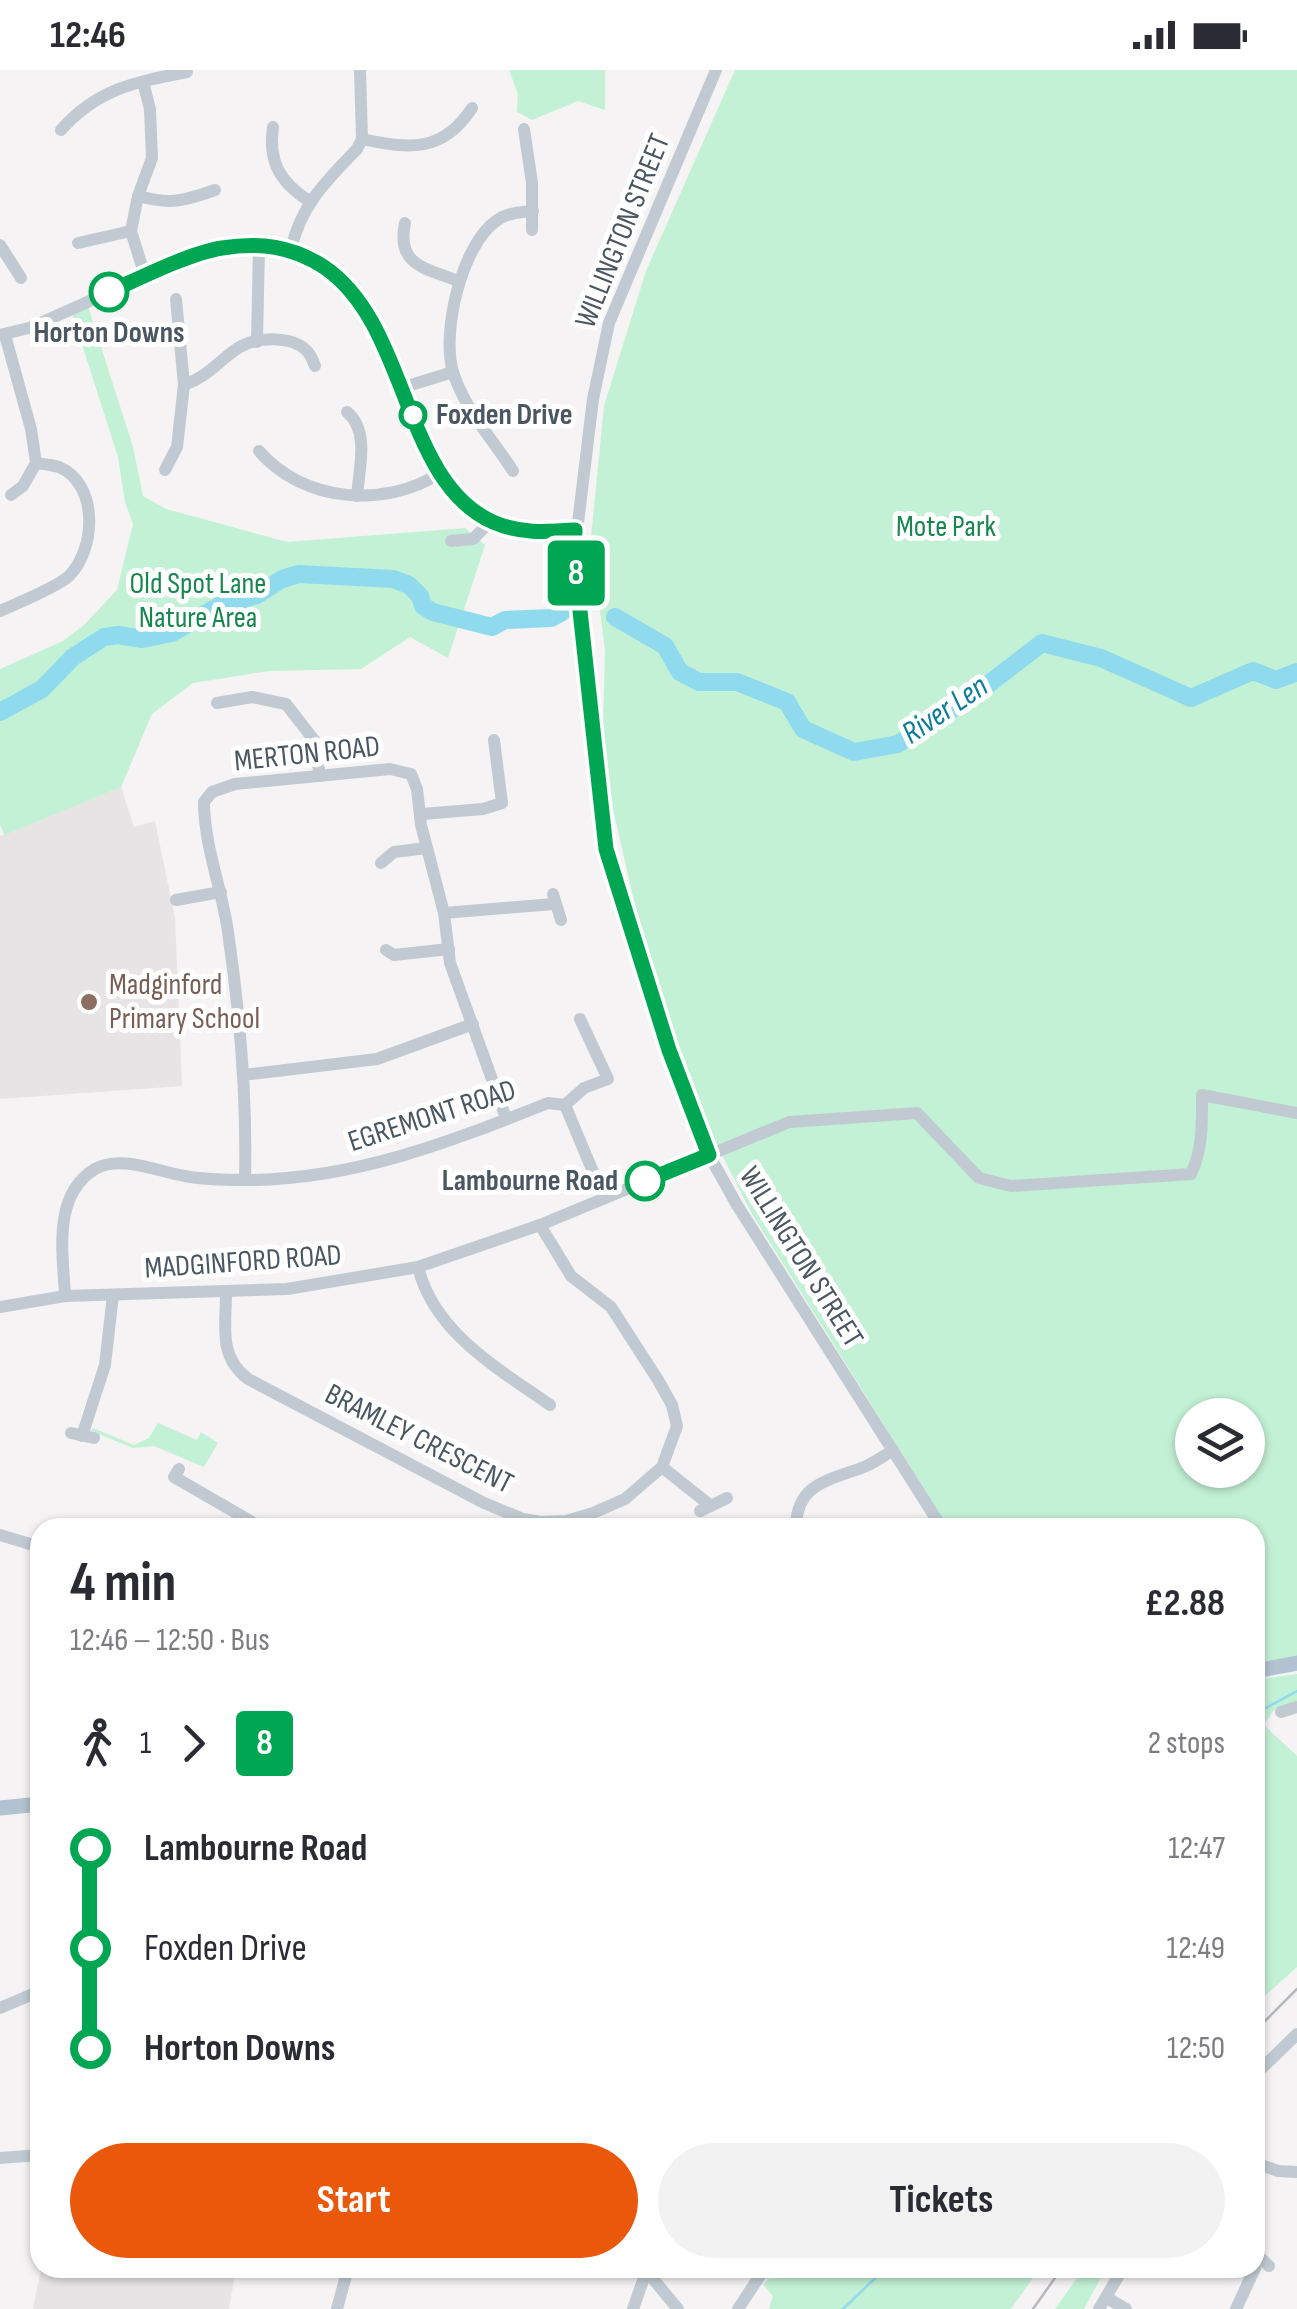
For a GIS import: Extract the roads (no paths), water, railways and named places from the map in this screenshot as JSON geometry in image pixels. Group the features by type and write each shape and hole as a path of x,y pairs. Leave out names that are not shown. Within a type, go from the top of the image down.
{"main road":[{"path":"1265,1669 1297,1663"},
{"path":"0,1808 30,1805"}],"street":[{"path":"291,250 310,201 362,139 360,70"},
{"name":"WILLINGTON STREET","path":"716,70 609,322 593,399 574,556 606,849 669,1050 709,1155 936,1518"},
{"path":"62,130 76,122 99,96 187,72"},
{"path":"143,82 153,136 152,158 130,231 145,276"},
{"path":"362,139 399,146 425,145 443,138 465,114"},
{"path":"524,129 534,211 532,230"},
{"path":"257,132 272,132 272,157 279,175 310,201"},
{"path":"526,146 544,143"},
{"path":"138,196 164,203 209,196"},
{"path":"513,471 460,393 448,336 458,282 492,223 508,214 534,211"},
{"path":"400,229 408,259 458,282"},
{"path":"78,243 130,231"},
{"path":"0,244 21,278"},
{"path":"11,495 23,486 36,463 31,429 3,335 219,248 260,245 291,250 337,276 360,298 440,473 468,506 491,522 527,533 575,530"},
{"path":"257,342 260,245"},
{"path":"165,470 182,450 184,385 172,318 176,299"},
{"path":"184,385 208,374 238,348 257,342 292,342 313,362 321,346"},
{"path":"400,388 453,372"},
{"path":"346,412 356,420 353,432 357,496"},
{"path":"258,451 264,468 322,491 357,496 416,488 440,473"},
{"path":"0,612 68,577 85,548 90,515 86,496 74,478 60,468 36,463"},
{"path":"451,542 473,539 491,522"},
{"path":"26,582 34,596"},
{"path":"216,702 252,697 286,704 314,740 320,776"},
{"path":"422,814 483,809 502,802 494,740"},
{"name":"MERTON ROAD","path":"245,1180 243,1075 229,935 204,824 204,802 212,792 234,784 399,769 411,774 444,913 450,963 506,1118"},
{"path":"380,863 394,852 427,848"},
{"path":"176,900 220,892"},
{"path":"444,913 553,898 560,920"},
{"path":"386,950 394,955 449,948"},
{"path":"580,1020 608,1079 584,1088 565,1105 604,1198"},
{"path":"243,1075 377,1059 473,1024"},
{"name":"MADGINFORD ROAD","path":"0,1307 64,1296 226,1292 342,1282 418,1268 540,1226 788,1122 917,1113 978,1178 1011,1186 1190,1174 1199,1158 1202,1139 1202,1095 1297,1112"},
{"name":"EGREMONT ROAD","path":"64,1296 64,1212 78,1184 98,1167 133,1165 186,1177 245,1180 366,1167 424,1150 548,1103 565,1105"},
{"path":"540,1226 571,1276 611,1307 672,1405 676,1426 662,1467 705,1508 727,1498"},
{"path":"418,1268 423,1287 438,1313 495,1368 550,1405"},
{"name":"BRAMLEY CRESCENT","path":"226,1292 226,1351 233,1368 248,1380 510,1514 526,1518"},
{"path":"82,1436 105,1364 112,1295"},
{"path":"796,1518 801,1499 821,1483 868,1466 893,1450"},
{"name":"BRAMLEY CRESCENT","path":"576,1518 624,1499 662,1467"},
{"path":"178,1469 174,1477 239,1518"},
{"path":"0,1536 30,1544"},
{"path":"1281,1712 1297,1707"},
{"path":"0,2008 30,1995"},
{"path":"1265,2065 1297,2034"},
{"path":"0,2158 30,2156"},
{"path":"1265,2167 1297,2172"},
{"path":"336,2309 345,2278"},
{"path":"633,2309 643,2278"},
{"path":"652,2278 678,2309"},
{"path":"738,2309 759,2278"},
{"path":"1117,2278 1103,2304 1126,2309"},
{"path":"1236,2309 1251,2278"}],"waterway":[{"name":"River Len","path":"0,712 42,689 73,657 104,637 142,639 172,633 219,606 257,595 282,579 299,574 393,579 409,585 420,596 423,606 433,612 492,627 505,620 551,618 562,612"},
{"name":"River Len","path":"615,617 665,646 680,672 699,682 737,682 787,702 803,729 854,752 898,744 973,696 1042,643 1101,658 1191,698 1253,671 1276,680 1297,672"},
{"path":"1265,1709 1297,1691"},
{"path":"843,2309 876,2278"}],"railway":[{"path":"1265,2021 1297,1989"},
{"path":"1033,2309 1055,2278"}],"place":[{"name":"Horton Downs","path":"109,292"},
{"name":"Foxden Drive","path":"413,415"},
{"name":"Madginford Primary School","path":"89,1002"},
{"name":"Lambourne Road","path":"645,1181"}],"park label":[{"name":"Mote Park","path":"946,527"},
{"name":"Old Spot Lane Nature Area","path":"198,601"}]}
